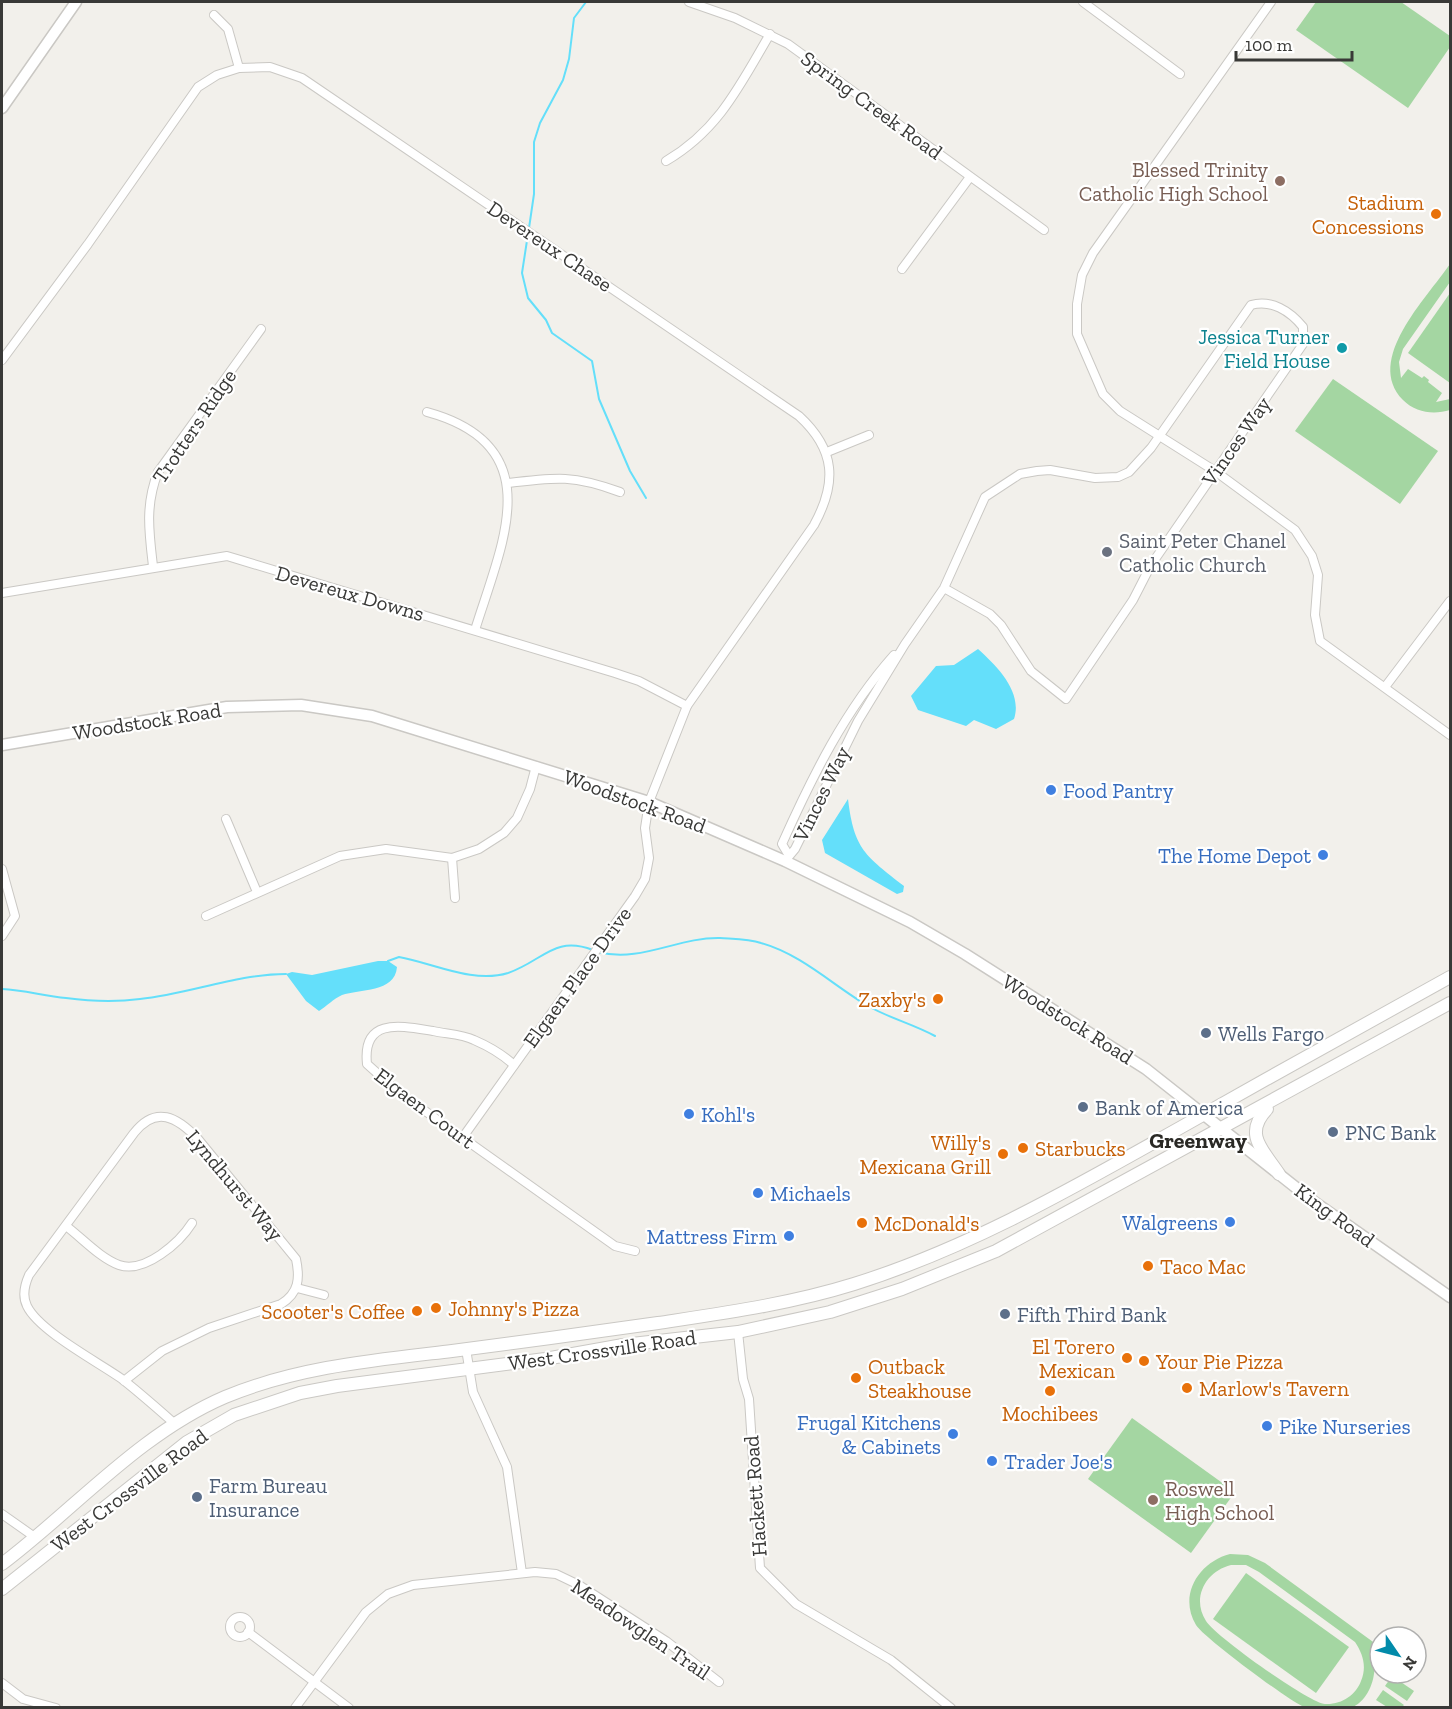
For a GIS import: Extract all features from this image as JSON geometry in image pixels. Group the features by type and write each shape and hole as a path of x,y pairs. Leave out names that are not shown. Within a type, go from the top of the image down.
{"main road":[{"path":"1203,1114 1450,976"},
{"path":"1222,1129 1450,1003"},
{"path":"1275,1101 1256,1120 1255,1135 1279,1174"},
{"name":"West Crossville Road","path":"2,1564 36,1538 126,1460 176,1424 223,1398 297,1374 360,1362 766,1307 852,1285 970,1241 1073,1188 1203,1114"},
{"name":"West Crossville Road","path":"2,1589 187,1442 234,1416 300,1393 623,1345 738,1332 830,1312 902,1289 996,1251 1222,1129"},
{"path":"36,1538 50,1550"}],"street":[{"path":"2,108 76,2"},
{"name":"Spring Creek Road","path":"689,2 770,34 805,56 1044,230"},
{"path":"1083,2 1180,74"},
{"path":"1271,2 1098,247 1082,275 1077,304 1077,334 1103,393 1120,411 1215,471 1295,530 1312,556 1318,575 1315,615 1320,641 1450,735"},
{"path":"214,15 228,29 239,68"},
{"path":"666,161 694,142 719,118 770,34"},
{"name":"Devereux Chase","path":"2,360 88,244 198,87 217,75 239,68 270,67 302,78 799,416 827,452"},
{"path":"902,269 969,177"},
{"name":"Vinces Way","path":"904,644 866,688 838,733 782,844 786,858 795,849 858,721 904,644 944,588 979,507 993,489 1020,474 1037,471 1050,470 1095,478 1118,477 1141,462 1251,305 1262,302 1274,304 1303,327 1303,344 1151,565 1133,600 1066,699 1031,670 1001,625 990,614 944,588"},
{"name":"Trotters Ridge","path":"153,566 147,511 150,490 158,472 261,329"},
{"path":"427,412 461,425 482,441 496,456 508,483 509,512 506,531 476,630"},
{"path":"649,802 687,706 814,525 825,505 829,489 827,452 869,435"},
{"path":"508,483 552,476 599,484 620,492"},
{"name":"Devereux Downs","path":"2,593 153,566 227,556 639,681 687,706"},
{"path":"1385,687 1450,601"},
{"name":"Woodstock Road","path":"2,745 226,707 301,705 372,716 536,766 649,802 786,858 910,922 1118,1049 1222,1129"},
{"path":"206,916 340,856 369,849 386,849 452,858 479,849 504,833 517,818 530,789 536,766"},
{"name":"Elgaen Place Drive","path":"463,1137 645,879 649,858 645,828 649,802"},
{"path":"226,819 257,892"},
{"path":"452,858 455,898"},
{"path":"2,869 15,916 2,936"},
{"name":"Elgaen Court","path":"514,1065 471,1038 409,1027 389,1026 369,1040 367,1064 376,1075 615,1246 634,1251"},
{"name":"Lyndhurst Way","path":"176,1424 124,1381 35,1318 24,1301 26,1282 30,1275 139,1127 158,1117 174,1119 198,1139 296,1259 299,1273 297,1288"},
{"name":"King Road","path":"1222,1129 1279,1174 1450,1297"},
{"path":"66,1226 112,1261 126,1267 166,1252 180,1240 192,1223"},
{"path":"124,1381 162,1351 209,1328 281,1304 291,1297 297,1288 324,1295"},
{"name":"Hackett Road","path":"738,1332 743,1379 749,1399 760,1568 796,1604 891,1660 951,1707"},
{"path":"466,1349 473,1392 507,1467 522,1573"},
{"path":"2,1514 36,1538"},
{"name":"Meadowglen Trail","path":"295,1707 366,1612 388,1594 413,1586 522,1573 546,1572 568,1578 666,1641 719,1682"},
{"path":"248,1632 349,1707"},
{"path":"2,1683 23,1699 56,1707"}],"green space":[{"path":"1316,2 1401,2 1450,36 1450,47 1408,108 1296,30"},
{"path":"1450,264 1450,282 1403,349 1399,362 1401,378 1408,369 1422,378 1424,376 1442,393 1436,402 1450,399 1450,410 1425,412 1403,400 1393,384 1391,367 1394,349 1414,312"},
{"path":"1450,293 1450,383 1408,353"},
{"path":"1333,379 1438,451 1400,504 1295,431"},
{"path":"1132,1418 1235,1492 1191,1553 1088,1479"},
{"path":"1230,1554 1248,1555 1265,1563 1368,1638 1368,1685 1372,1685 1359,1703 1347,1708 1302,1706 1246,1668 1202,1632 1191,1614 1189,1602 1195,1581 1209,1564","holes":["1231,1565 1246,1565 1355,1642 1362,1656 1364,1671 1359,1686 1352,1695 1337,1703 1325,1704 1316,1701 1243,1654 1206,1621 1200,1603 1201,1595 1208,1579 1214,1573"]},
{"path":"1246,1573 1349,1647 1316,1693 1213,1619"},
{"path":"1405,1685 1414,1691 1407,1701 1385,1686"},
{"path":"1383,1690 1404,1705 1387,1707 1376,1700"}],"water":[{"path":"978,649 993,663 1012,689 1016,709 1014,719 996,729 974,720 966,726 918,710 911,696 936,666 954,665"},
{"path":"848,799 858,841 871,859 904,886 903,892 897,894 825,853 822,840"},
{"path":"378,961 388,961 397,967 390,982 383,986 342,995 319,1011 306,1001 286,974 292,972 312,975"}],"waterway":[{"path":"529,228 534,194 534,142 540,123 563,80 569,59 574,18 586,2"},
{"path":"528,234 522,273 528,298 546,320 552,333 592,361 599,399 630,471 646,498"},
{"path":"598,952 614,955 629,954 704,939 741,939 756,942 776,948 803,962 876,1010 935,1036"},
{"path":"388,961 399,957 467,974 495,976 520,968 558,948 580,946 593,950"},
{"path":"2,989 75,999 122,1001 177,993 249,977 286,974"}],"place":[{"name":"Blessed Trinity Catholic High School","path":"1280,181"},
{"name":"Stadium Concessions","path":"1436,214"},
{"name":"Jessica Turner Field House","path":"1342,348"},
{"name":"Saint Peter Chanel Catholic Church","path":"1107,552"},
{"name":"Food Pantry","path":"1051,790"},
{"name":"The Home Depot","path":"1323,855"},
{"name":"Zaxby's","path":"938,999"},
{"name":"Wells Fargo","path":"1206,1033"},
{"name":"Bank of America","path":"1083,1107"},
{"name":"Kohl's","path":"689,1114"},
{"name":"PNC Bank","path":"1333,1132"},
{"name":"Starbucks","path":"1023,1148"},
{"name":"Willy's Mexicana Grill","path":"1003,1154"},
{"name":"Michaels","path":"758,1193"},
{"name":"Walgreens","path":"1230,1222"},
{"name":"McDonald's","path":"862,1223"},
{"name":"Mattress Firm","path":"789,1236"},
{"name":"Taco Mac","path":"1148,1266"},
{"name":"Johnny's Pizza","path":"436,1308"},
{"name":"Scooter's Coffee","path":"417,1311"},
{"name":"Fifth Third Bank","path":"1005,1314"},
{"name":"El Torero Mexican","path":"1127,1358"},
{"name":"Your Pie Pizza","path":"1144,1361"},
{"name":"Outback Steakhouse","path":"856,1378"},
{"name":"Marlow's Tavern","path":"1187,1388"},
{"name":"Mochibees","path":"1050,1391"},
{"name":"Pike Nurseries","path":"1267,1426"},
{"name":"Frugal Kitchens & Cabinets","path":"953,1434"},
{"name":"Trader Joe's","path":"992,1461"},
{"name":"Farm Bureau Insurance","path":"197,1497"},
{"name":"Roswell High School","path":"1153,1500"}],"district":[{"name":"Greenway","path":"1198,1140"}]}
